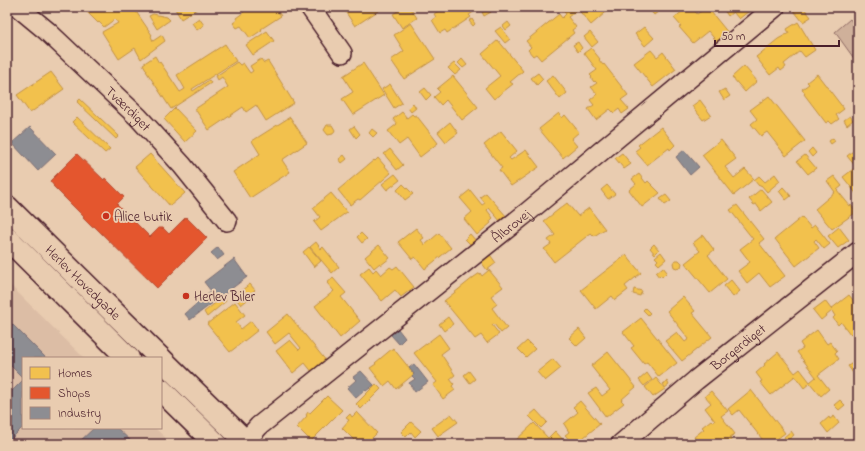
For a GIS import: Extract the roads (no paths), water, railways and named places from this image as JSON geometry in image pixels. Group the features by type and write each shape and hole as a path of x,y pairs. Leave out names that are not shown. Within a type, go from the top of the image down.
{"main road":[{"name":"Herlev Hovedgade","path":"7,207 160,357"},
{"name":"Herlev Hovedgade","path":"8,240 127,357"},
{"name":"Herlev Hovedgade","path":"162,359 246,443"},
{"path":"162,391 216,444"}],"street":[{"name":"Tværdiget","path":"18,7 47,31 138,117 182,165 227,221"},
{"path":"310,7 342,53"},
{"name":"Ålbrovej","path":"246,443 259,426 529,211 775,7"},
{"name":"Borgerdiget","path":"621,444 696,380 858,252"}],"place":[{"name":"Alice butik","path":"106,216"},
{"name":"Herlev Biler","path":"186,296"}]}
